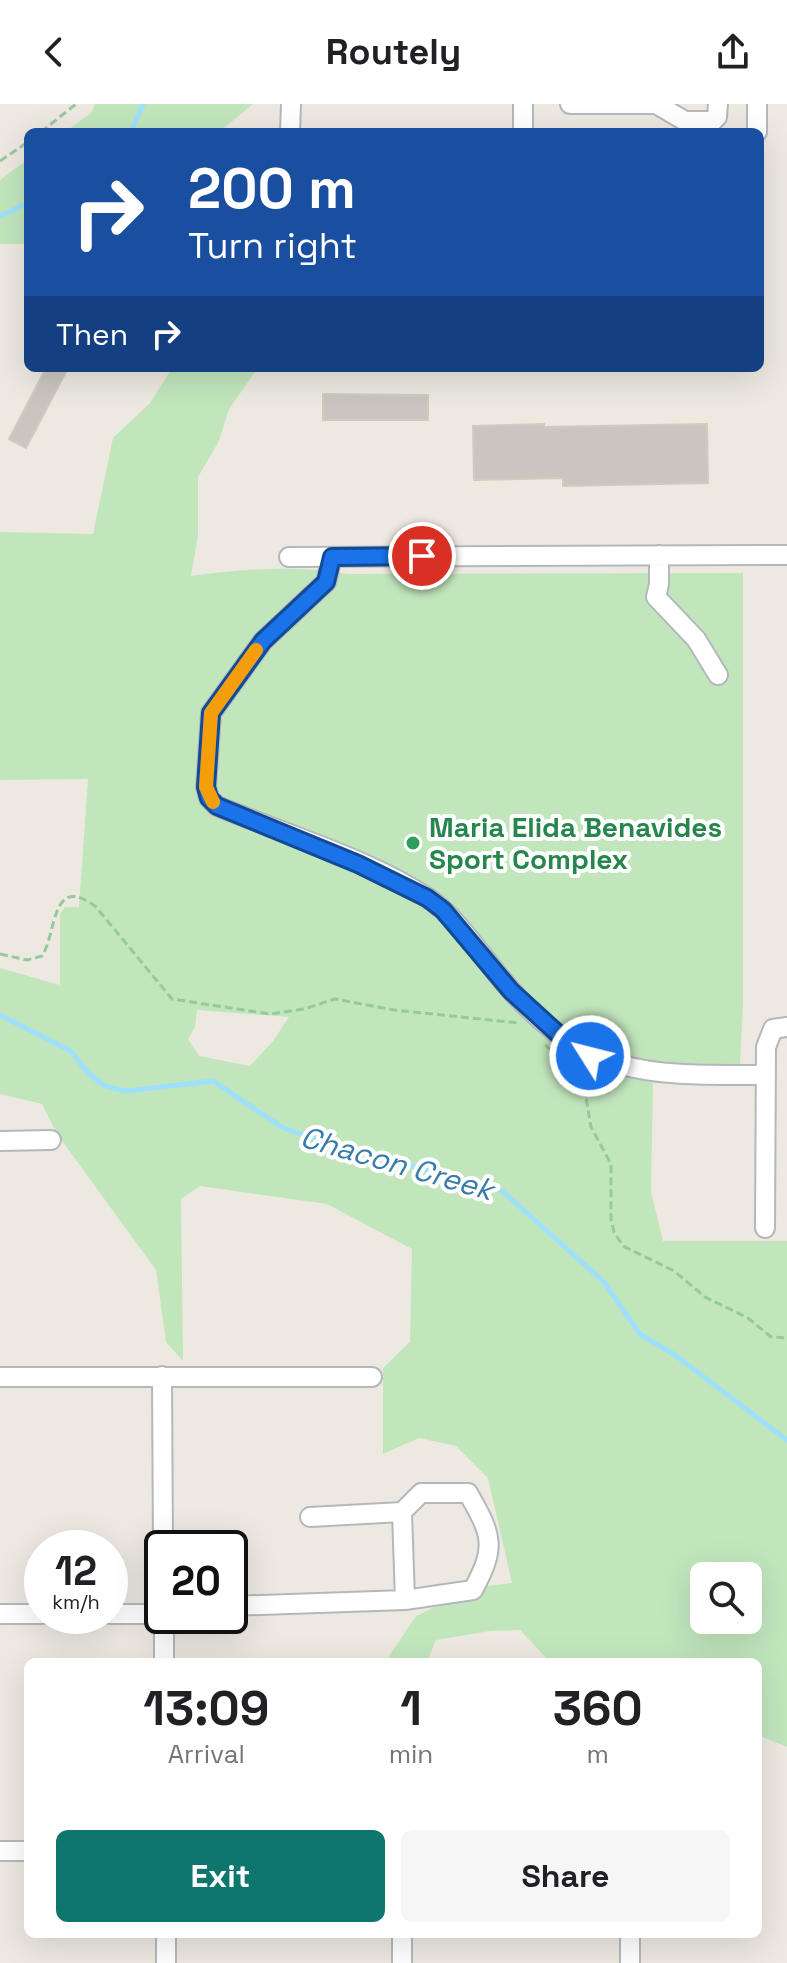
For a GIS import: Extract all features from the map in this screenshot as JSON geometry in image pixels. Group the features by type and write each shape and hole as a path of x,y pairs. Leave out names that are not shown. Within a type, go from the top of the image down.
{"street":[{"path":"290,128 291,104"},
{"path":"523,104 523,128"},
{"path":"570,104 654,104 685,121 713,121 717,117 718,104"},
{"path":"757,104 757,128"},
{"path":"659,555 656,597 696,639 718,675"},
{"path":"289,557 787,555"},
{"path":"332,557 326,582 263,641 211,713 206,787 209,798 217,806 358,864 427,898 443,910 511,991 567,1042 590,1056 637,1070 673,1075 766,1075"},
{"path":"765,1228 766,1047 780,1028"},
{"path":"0,1141 51,1140"},
{"path":"162,1376 163,1530"},
{"path":"0,1377 372,1377"},
{"path":"248,1605 405,1600 473,1590 489,1562 487,1525 468,1493 421,1493 402,1512 310,1517"},
{"path":"402,1512 405,1600"},
{"path":"0,1614 24,1614"},
{"path":"163,1634 164,1658"},
{"path":"0,1851 24,1851"},
{"path":"166,1938 166,1963"},
{"path":"402,1938 402,1963"},
{"path":"630,1938 630,1963"}],"path":[{"path":"46,128 76,104"},
{"path":"0,161 24,145"},
{"path":"0,954 27,960 42,956 49,945 54,915 60,903 68,897 81,897 96,907 172,999 270,1014 304,1009 335,999 394,1010 525,1024"},
{"path":"541,1041 582,1074 591,1127 611,1164 611,1219 614,1232 623,1246 674,1271 705,1297 748,1318 771,1337 787,1338"}],"green space":[{"path":"95,104 253,104 224,128 70,128 91,113"},
{"path":"24,162 24,244 0,244 0,180"},
{"path":"169,372 255,372 229,409 219,441 198,477 198,536 191,576 289,569 348,574 743,573 743,1007 739,1081 653,1083 651,1192 663,1241 787,1241 787,1747 762,1737 762,1658 546,1658 520,1630 490,1631 436,1640 429,1658 389,1658 416,1616 478,1587 512,1583 488,1478 456,1446 419,1438 383,1454 383,1368 410,1342 412,1249 327,1204 200,1186 181,1199 183,1361 166,1342 156,1270 57,1134 42,1104 0,1094 0,968 60,985 60,914 65,907 79,907 88,779 0,780 0,532 93,534 113,438 150,403","holes":["197,1010 289,1017 273,1041 250,1066 199,1056 188,1039 195,1027"]}],"building":[{"path":"44,372 66,372 26,448 9,439"},
{"path":"323,394 428,395 428,420 323,420"},
{"path":"544,424 544,427 707,424 708,483 563,486 563,478 474,480 473,426"}],"waterway":[{"name":"Chacon Creek","path":"133,128 143,104"},
{"name":"Chacon Creek","path":"0,216 24,205"},
{"name":"Chacon Creek","path":"0,1015 71,1051 88,1073 105,1086 126,1091 213,1081 283,1128 380,1160 449,1174 501,1190 604,1282 640,1334 675,1355 787,1440"}],"slow traffic":[{"path":"213,802 206,787 211,713 256,650"}],"place":[{"name":"Maria Elida Benavides Sport Complex","path":"413,843"}],"route":[{"path":"422,556 332,557 326,582 263,641 211,713 206,787 209,798 217,806 358,864 427,898 443,910 511,991 567,1042 590,1056"}]}
